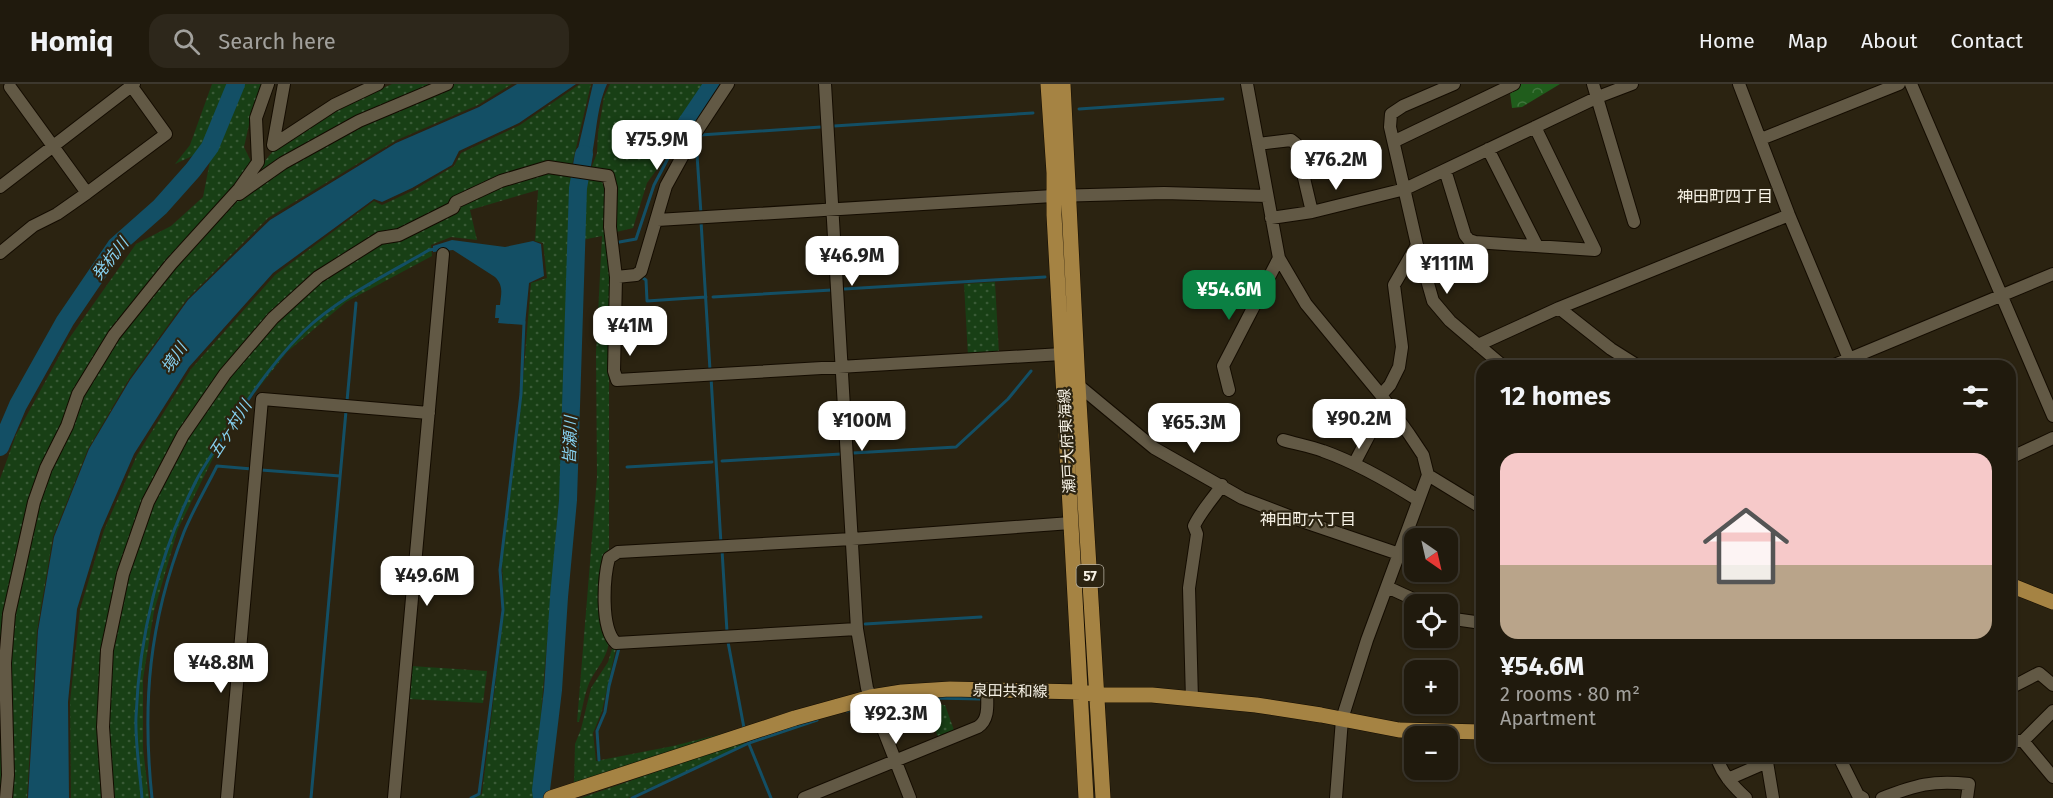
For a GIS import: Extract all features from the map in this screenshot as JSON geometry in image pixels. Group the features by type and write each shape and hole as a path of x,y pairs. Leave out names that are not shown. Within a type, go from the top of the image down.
{"main road":[{"name":"瀬戸大府東海線","path":"1048,84 1086,798"},
{"name":"瀬戸大府東海線","path":"1063,84 1102,798"},
{"path":"2016,587 2053,602"},
{"name":"泉田共和線","path":"552,798 812,712 871,697 919,691 987,690 1081,692 1098,695 1152,694 1256,705 1399,730 1476,732"}],"street":[{"path":"0,187 132,84 166,134 57,214 33,226 0,253"},
{"path":"258,162 256,118 268,84"},
{"path":"273,144 284,84"},
{"path":"6,798 8,775 5,663 9,614 34,502 46,468 67,426 78,394 114,335 171,264 228,201 273,144 334,105 378,84"},
{"path":"228,201 283,163 359,121 447,84"},
{"path":"616,277 636,275 641,271 666,186 728,84"},
{"path":"825,84 857,629 871,697 910,798"},
{"path":"1247,84 1279,258 1306,304 1384,399 1423,455 1428,475 1367,640 1342,719 1336,798"},
{"path":"1454,84 1403,105 1391,114 1390,127 1417,245 1433,302 1449,321 1496,360"},
{"path":"1395,141 1514,84"},
{"path":"1593,84 1634,222"},
{"path":"1271,218 1312,212 1405,189 1598,97 1632,84"},
{"path":"1739,84 1789,215 1849,360"},
{"path":"1761,139 1899,84"},
{"path":"1911,84 2053,416"},
{"path":"8,88 87,193"},
{"path":"1445,170 1465,235 1469,240 1595,250 1535,127"},
{"path":"1258,144 1291,140 1296,144 1312,212"},
{"path":"1488,149 1537,246"},
{"path":"108,798 103,727 107,650 123,574 148,502 183,435 225,374 273,318 318,278 380,238 399,235 453,208 456,202 501,181 548,167 608,176 611,188 610,227 616,277 614,371 617,380 1062,354"},
{"path":"657,220 1053,196 1164,193 1267,196"},
{"path":"1478,345 1559,308 1789,215"},
{"path":"1354,464 1399,367 1402,346 1394,285 1417,245"},
{"path":"394,798 443,254"},
{"path":"1229,390 1222,366 1279,258"},
{"path":"1857,360 2053,274"},
{"path":"1559,308 1611,350 1628,360"},
{"path":"1078,385 1154,448 1242,498 1399,554"},
{"path":"227,798 262,399 429,413"},
{"path":"2016,455 2053,438"},
{"path":"1283,440 1323,451 1354,464 1387,480 1418,500"},
{"path":"1428,475 1476,504"},
{"path":"1192,700 1189,588 1197,534 1194,526 1201,511 1209,506 1222,485"},
{"path":"857,629 622,644 612,639 604,598 606,568 613,554 1071,523"},
{"path":"1387,587 1404,595"},
{"path":"1458,620 1476,622"},
{"path":"2016,685 2039,673 2053,685"},
{"path":"804,798 984,723 987,717 987,690"},
{"path":"2052,714 2016,741 2053,777"},
{"path":"1718,762 1721,770 1746,798"},
{"path":"1728,779 1767,762 1773,798"},
{"path":"1842,762 1858,795 1863,798"},
{"path":"1882,798 1916,785 1946,781 1970,784 1967,798"}],"green space":[{"path":"212,84 229,84 221,109 201,152 175,164 190,145"},
{"path":"243,84 264,84 251,116 244,147 256,172 273,151 339,108 392,84 512,84 478,105 397,140 268,218 187,299 129,379 88,449 53,537 37,631 27,798 0,798 0,479 16,435 68,340 136,244 171,226 203,197 210,161"},
{"path":"580,84 591,84 572,165 562,462 534,798 475,798 482,794 504,612 502,561 520,415 531,283 547,278 543,243 535,241 538,190 470,210 477,240 451,237 431,245 432,256 346,302 287,352 248,401 218,448 178,529 154,611 143,679 143,749 149,798 71,798 70,702 80,609 104,530 137,455 191,369 275,275 374,201 382,205 414,190 454,166 461,153 520,125"},
{"path":"610,84 706,84 671,135 660,165 647,183 633,228 608,234 613,276 609,375 609,549 603,567 603,579 609,640 606,653 588,686 579,722 577,722 597,477 596,353 602,236 582,240 588,177 597,153 604,97"},
{"path":"1519,84 1560,84 1522,107 1512,108 1510,93"},
{"path":"995,282 999,354 968,356 964,284"},
{"path":"613,646 616,648 602,711 593,733 596,761 673,746 741,729 574,785 575,744 591,688 608,662"},
{"path":"411,666 487,671 483,703 408,699"},
{"path":"926,705 945,705 955,733 939,740"},
{"path":"745,741 745,744 628,798 581,798"}],"water":[{"name":"境川","path":"517,84 576,84 519,123 459,151 452,165 412,188 382,202 374,199 273,273 189,367 134,454 101,530 77,609 68,702 69,798 28,798 38,631 54,537 89,449 130,380 188,300 270,220 396,143 479,107"},
{"path":"593,84 607,84 600,105 592,157 589,167 574,166"},
{"path":"452,240 505,247 533,241 541,244 544,276 529,283 525,325 498,323 499,318 495,318 496,305 500,305 501,290 495,277 453,250 433,252 433,246"}],"waterway":[{"name":"発杭川","path":"0,447 18,405 65,321 116,246 160,207 210,147 236,84"},
{"name":"五ヶ村川","path":"686,124 713,84"},
{"path":"1079,109 1223,99"},
{"path":"834,126 1033,113"},
{"name":"五ヶ村川","path":"614,243 636,239 654,185 686,124 692,132"},
{"path":"700,135 821,127"},
{"path":"696,140 701,214"},
{"name":"皆瀬川","path":"542,798 568,500 578,188 584,154"},
{"path":"701,221 710,370"},
{"name":"五ヶ村川","path":"142,798 136,717 141,656 153,596 171,537 200,474 273,365 304,331 348,297 380,277 429,250 435,249"},
{"path":"844,289 1045,277"},
{"path":"643,278 646,280 647,301 706,297"},
{"path":"713,297 832,290"},
{"path":"347,401 356,303"},
{"path":"471,798 479,794 503,610 500,570 521,394 524,322"},
{"path":"853,453 956,447 1008,399 1031,371"},
{"path":"711,377 721,544"},
{"path":"311,798 346,411"},
{"path":"722,461 841,454"},
{"path":"627,467 712,462"},
{"path":"152,798 148,729 151,663 163,598 172,565 184,532 217,466 252,469"},
{"path":"261,470 340,476"},
{"path":"722,550 727,632"},
{"path":"865,624 981,617"},
{"path":"728,642 744,728"},
{"path":"599,760 597,731 605,712 619,648"},
{"path":"880,704 932,698 982,699"},
{"path":"847,711 868,706"},
{"path":"632,798 749,743 817,720"},
{"path":"749,744 771,798"}],"district":[{"name":"神田町四丁目","path":"1725,196"},
{"name":"神田町六丁目","path":"1308,519"}]}
